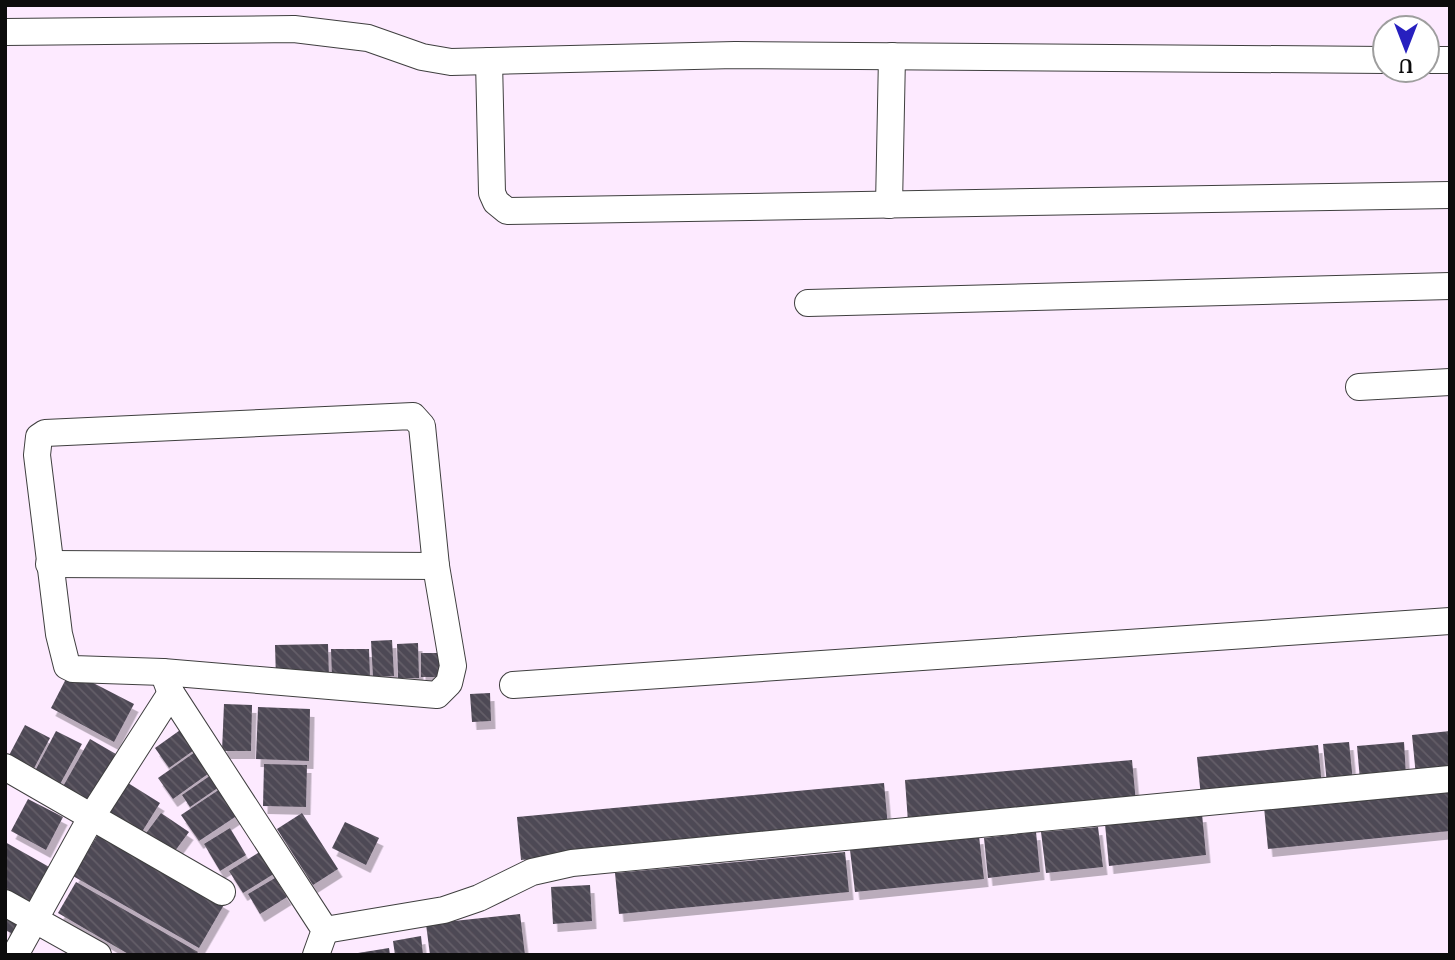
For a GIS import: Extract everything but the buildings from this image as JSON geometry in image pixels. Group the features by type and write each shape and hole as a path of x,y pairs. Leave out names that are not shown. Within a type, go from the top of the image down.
{"street":[{"path":"5,32 294,29 368,38 422,57 489,61 735,55 1371,60"},
{"path":"889,205 892,57"},
{"path":"489,61 492,193 496,202 508,211 1450,195"},
{"path":"808,303 1450,286"},
{"path":"1359,387 1450,382"},
{"path":"413,416 422,426 436,566 453,666 449,682 437,695 167,683 73,669 67,666 59,634 49,564 37,455 39,437 45,433 413,416"},
{"path":"49,564 436,566"},
{"path":"513,685 1450,621"},
{"path":"15,955 167,683"},
{"path":"167,683 325,930"},
{"path":"5,767 222,892"},
{"path":"325,930 444,910 479,898 532,873 572,863 1450,779"},
{"path":"5,903 98,955"},
{"path":"316,955 325,930"}]}
